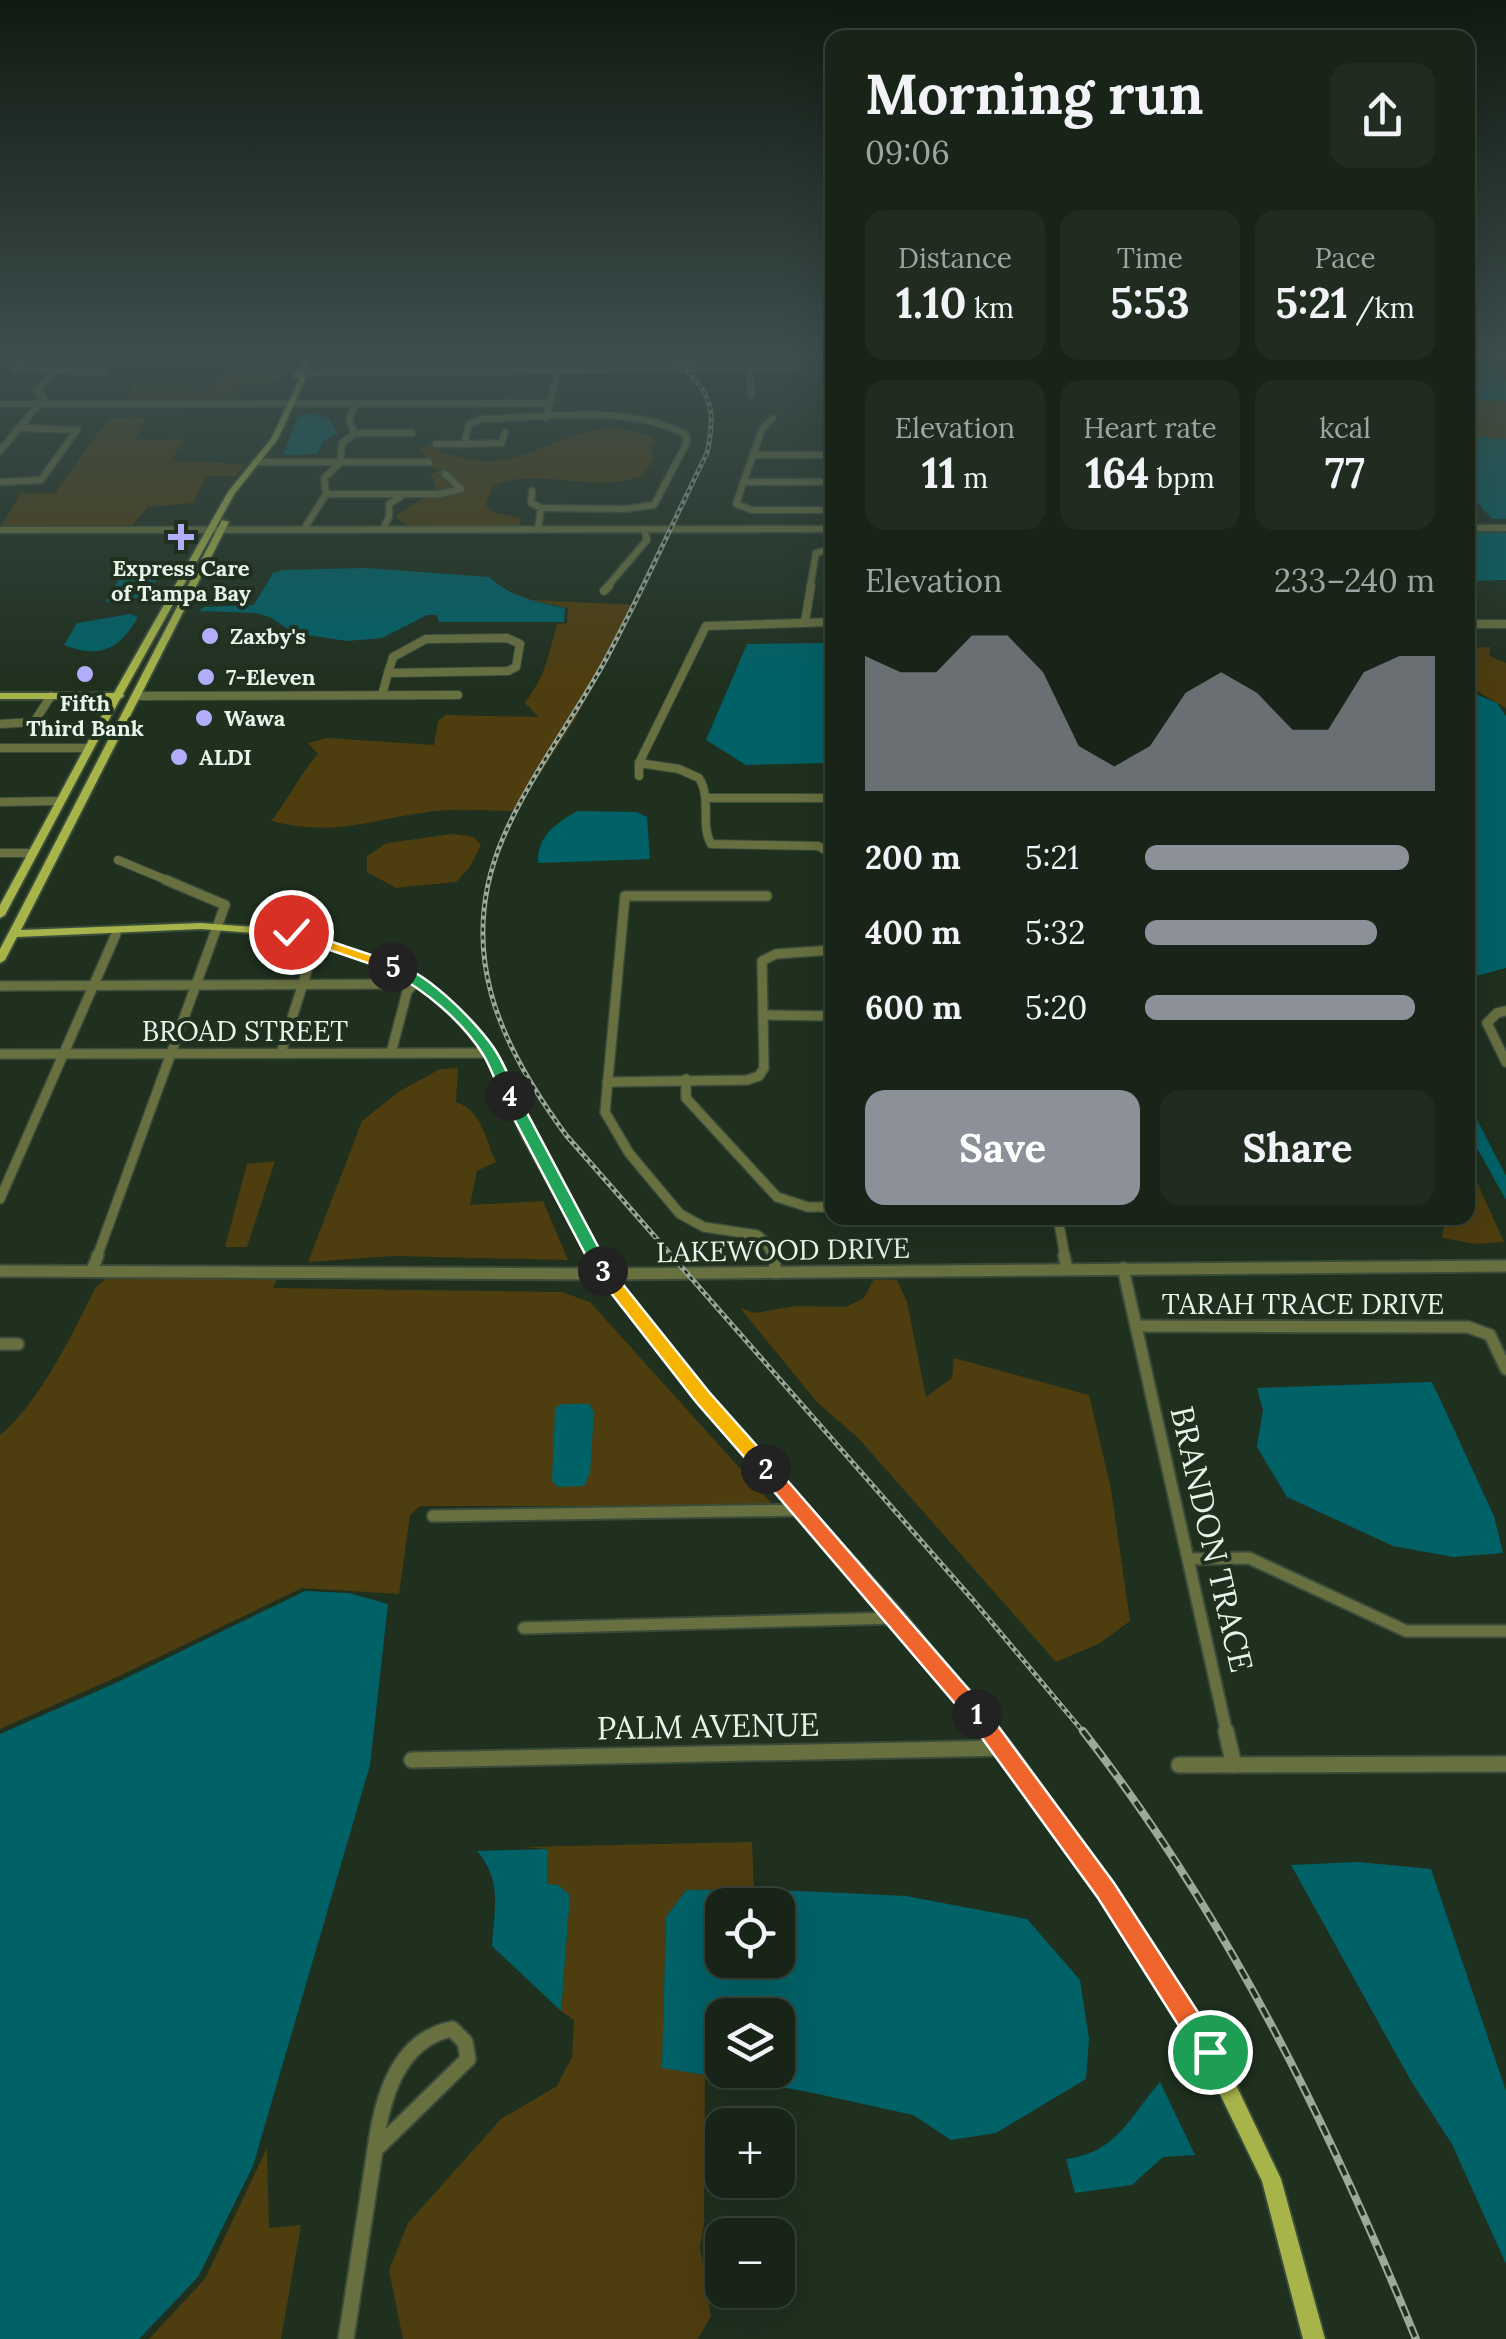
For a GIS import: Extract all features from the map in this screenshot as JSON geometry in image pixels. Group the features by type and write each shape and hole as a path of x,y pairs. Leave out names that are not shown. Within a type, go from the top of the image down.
{"main road":[{"path":"0,960 6,934 26,909 138,696 236,485 254,465"},
{"path":"0,914 88,748 216,529"},
{"path":"0,696 138,696"},
{"path":"55,851 52,842 65,813 65,804 59,801"},
{"path":"26,909 39,921 84,928"},
{"path":"6,934 84,928 276,930 317,939 389,965 416,980 453,1010 490,1052 529,1138 604,1274 702,1397 898,1618 1005,1748 1106,1890 1210,2052 1271,2179 1314,2339"},
{"path":"6,934 116,934 217,928"}],"street":[{"path":"0,482 41,480 52,465"},
{"path":"304,529 326,494 324,478 338,465"},
{"path":"532,490 531,504 541,508 648,507 657,501 675,465"},
{"path":"750,465 735,502 738,506 825,510"},
{"path":"326,494 404,495 461,490 444,474"},
{"path":"743,482 825,482"},
{"path":"383,529 389,518 389,504 404,495"},
{"path":"538,529 541,508"},
{"path":"793,510 794,529"},
{"path":"0,530 825,528"},
{"path":"1475,528 1506,528"},
{"path":"604,591 647,540 644,529"},
{"path":"805,622 816,553 825,551"},
{"path":"639,776 640,764 706,626 825,622"},
{"path":"1475,624 1506,624"},
{"path":"382,695 388,673 396,654 426,638 507,638 520,644 516,667 508,671 388,673"},
{"path":"138,696 458,695"},
{"path":"0,724 34,722 51,696"},
{"path":"0,748 88,748"},
{"path":"640,764 692,773 707,787 706,838 711,844 818,846 825,850"},
{"path":"708,798 825,798"},
{"path":"0,802 59,801"},
{"path":"0,853 32,853"},
{"path":"92,1271 226,906 118,860"},
{"path":"767,896 625,896 605,1112 610,1130 686,1219 704,1227 752,1232 767,1239 775,1251 776,1272"},
{"path":"0,1199 116,934"},
{"path":"282,1054 317,939"},
{"path":"607,1082 747,1080 759,1076 764,1068 762,961 776,954 825,950"},
{"path":"0,986 400,984 416,980"},
{"path":"390,1053 406,992 416,980"},
{"path":"1506,1011 1497,1013 1488,1023 1506,1062"},
{"path":"763,1015 825,1016"},
{"name":"BROAD STREET","path":"0,1054 490,1052"},
{"path":"686,1080 686,1098 778,1198 808,1207 825,1207"},
{"path":"1059,1225 1067,1270"},
{"name":"LAKEWOOD DRIVE","path":"0,1271 604,1274 1506,1266"},
{"name":"BRANDON TRACE","path":"1123,1268 1234,1764"},
{"name":"TARAH TRACE DRIVE","path":"1136,1326 1468,1326 1490,1336 1506,1369"},
{"path":"0,1344 18,1344"},
{"path":"433,1516 802,1510"},
{"path":"1188,1559 1249,1558 1406,1631 1506,1631"},
{"path":"524,1628 898,1618"},
{"name":"PALM AVENUE","path":"412,1760 1005,1748"},
{"path":"1179,1765 1506,1764"},
{"path":"346,2339 375,2150 391,2079 439,2032 452,2030 466,2042 469,2052 462,2068 375,2150"}],"shaded area":[{"path":"75,465 243,465 236,476 206,476 193,503 148,507 130,528 0,528 21,493 55,493"},
{"path":"650,465 643,475 624,481 529,478 492,486 486,505 493,512 521,518 520,526 407,525 395,517 426,496 464,490 447,473 442,473 446,483 457,489 429,493 436,488 431,475 440,470 431,468"},
{"path":"531,600 636,605 577,716 516,811 436,811 316,828 271,821 318,754 308,743 327,738 434,745 438,721 446,715 539,717 525,703 542,673 557,624 567,623 568,608"},
{"path":"1490,647 1489,656 1506,663 1506,708 1475,690 1475,648"},
{"path":"452,834 474,837 481,845 470,867 456,882 396,888 367,872 367,856 387,843"},
{"path":"458,1068 456,1102 478,1119 496,1162 477,1171 470,1205 543,1201 568,1260 394,1256 308,1262 362,1121 400,1091 440,1069"},
{"path":"275,1161 247,1247 225,1247 247,1164"},
{"path":"1475,1178 1504,1242 1476,1244 1442,1238 1444,1225 1475,1225"},
{"path":"278,1276 273,1288 562,1292 590,1302 774,1506 420,1506 410,1515 399,1594 302,1588 0,1729 0,1435 42,1386 96,1287 108,1277"},
{"path":"874,1279 897,1280 907,1302 926,1397 952,1378 954,1358 1089,1395 1111,1489 1130,1621 1100,1643 1056,1662 859,1439 817,1402 740,1308 755,1313 796,1306 846,1307 864,1298"},
{"path":"752,1842 754,1888 686,1890 666,1917 662,2067 705,2075 704,2225 700,2246 705,2308 710,2308 711,2316 698,2339 403,2339 389,2270 408,2223 501,2119 557,2086 572,2057 574,2020 561,2011 570,1895 547,1884 548,1849 524,1847"},
{"path":"267,2148 269,2228 301,2225 281,2339 149,2339 205,2279"}],"water":[{"path":"1475,465 1506,465 1506,519 1492,519 1475,500"},
{"path":"1475,532 1506,533 1506,580 1475,581"},
{"path":"366,568 489,577 515,594 565,608 564,622 439,622 437,615 427,615 382,638 347,641 294,633 270,617 255,613 199,611 204,607 254,605 273,573 282,570"},
{"path":"123,572 161,572 147,597 105,602"},
{"path":"130,614 138,617 124,637 108,648 88,651 64,645 77,623"},
{"path":"825,643 825,763 746,765 706,740 747,644"},
{"path":"1475,694 1497,703 1506,716 1506,968 1475,976"},
{"path":"577,811 636,812 647,817 650,859 538,863 544,838"},
{"path":"1475,1116 1506,1176 1506,1200 1475,1145"},
{"path":"1432,1382 1494,1516 1503,1553 1453,1557 1393,1546 1287,1497 1257,1447 1263,1410 1257,1388"},
{"path":"562,1404 589,1404 594,1412 590,1473 584,1486 558,1487 552,1481 555,1408"},
{"path":"305,1591 349,1593 388,1604 370,1765 253,2166 198,2277 139,2339 0,2339 0,1734"},
{"path":"548,1849 547,1884 558,1885 570,1895 561,2011 492,1946 494,1884 477,1851"},
{"path":"1358,1862 1431,1869 1506,2091 1506,2264 1452,2144 1411,2081 1291,1865"},
{"path":"686,1890 705,1890 705,1978 795,1978 795,1891 906,1896 1027,1919 1080,1980 1089,2039 1086,2079 996,2133 951,2140 913,2115 785,2088 795,2088 795,1998 705,1998 705,2075 662,2068 666,1917"},
{"path":"1160,2082 1195,2155 1163,2157 1132,2185 1075,2193 1066,2159 1110,2141"}],"railway":[{"path":"701,465 606,659 503,838 489,879 483,919 484,957 491,994 521,1066 566,1135 973,1600 1085,1734"},
{"path":"1083,1731 1183,1874 1270,2023 1347,2179 1416,2339"}],"place":[{"name":"Express Care of Tampa Bay","path":"181,537"},
{"name":"Zaxby's","path":"210,636"},
{"name":"Fifth Third Bank","path":"85,674"},
{"name":"7-Eleven","path":"206,677"},
{"name":"Wawa","path":"204,718"},
{"name":"ALDI","path":"179,757"}],"route":[{"path":"291,932 389,965 416,980 453,1010 490,1052 529,1138 604,1274 702,1397 898,1618 1005,1748 1106,1890 1210,2052"}]}
